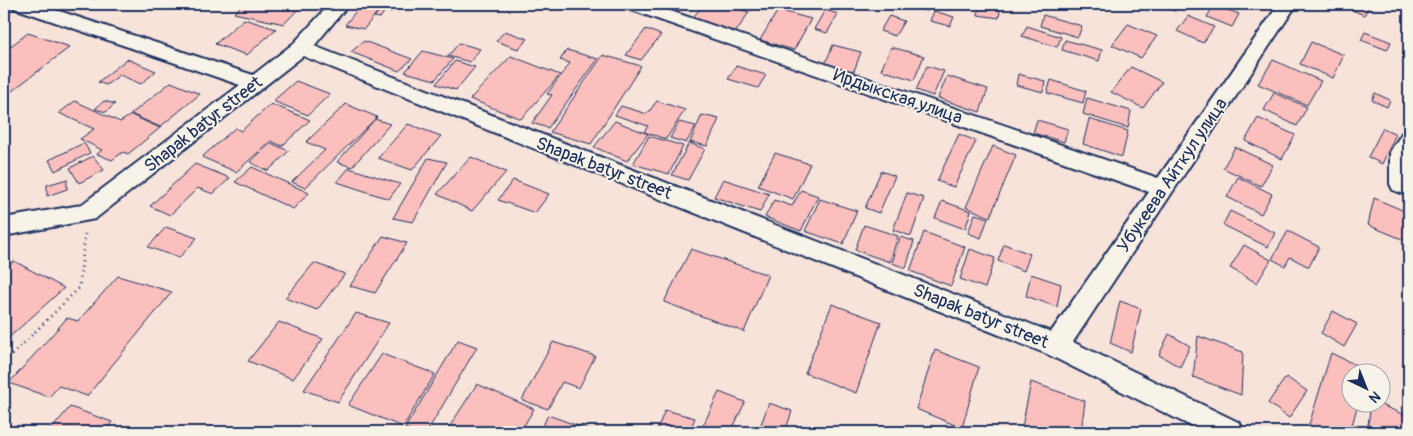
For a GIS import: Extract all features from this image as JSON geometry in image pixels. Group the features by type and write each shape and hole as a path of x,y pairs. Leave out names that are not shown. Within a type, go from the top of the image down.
{"street":[{"path":"301,48 340,4"},
{"name":"Ирдыкская улица","path":"632,4 1163,188"},
{"name":"Убукеева Айткул улица","path":"1056,346 1288,4"},
{"path":"27,5 256,83"},
{"name":"Shapak batyr street","path":"4,227 87,213 301,48 1056,346 1198,425 1230,432"},
{"path":"1405,185 1401,152 1409,139"}],"path":[{"path":"4,364 78,288 87,213"}],"building":[{"path":"243,4 303,4 284,24 234,13"},
{"path":"362,4 397,5 391,12 385,11 380,18 374,17 381,9"},
{"path":"650,4 683,4 677,12"},
{"path":"704,4 721,4 749,12 734,35 690,21"},
{"path":"900,4 931,4 927,11"},
{"path":"980,4 1001,4 999,18 978,15"},
{"path":"1158,4 1179,4 1175,11"},
{"path":"1338,4 1371,4 1364,15"},
{"path":"1214,5 1239,14 1232,27 1207,17"},
{"path":"360,6 379,10 364,29 345,25"},
{"path":"778,10 811,19 794,50 760,40"},
{"path":"825,10 838,14 827,33 814,29"},
{"path":"934,11 954,17 950,26 930,21"},
{"path":"1043,15 1082,26 1078,37 1040,26"},
{"path":"889,16 904,21 895,36 880,31"},
{"path":"1188,16 1214,27 1203,43 1177,31"},
{"path":"244,19 276,29 247,55 215,44"},
{"path":"1128,24 1157,36 1141,58 1112,45"},
{"path":"1027,26 1061,37 1057,47 1022,36"},
{"path":"646,29 661,35 641,60 626,55"},
{"path":"505,31 528,39 518,49 496,41"},
{"path":"1365,32 1391,42 1387,50 1361,40"},
{"path":"28,33 70,47 4,97 4,51"},
{"path":"1065,40 1102,50 1099,61 1062,50"},
{"path":"364,41 412,59 399,71 351,52"},
{"path":"1311,42 1344,55 1333,78 1300,64"},
{"path":"459,43 480,49 470,62 448,56"},
{"path":"833,45 861,52 854,71 825,64"},
{"path":"891,47 924,56 914,80 881,70"},
{"path":"567,50 598,59 548,128 532,123 552,95 547,94 570,63 560,60"},
{"path":"423,51 453,59 435,80 405,72"},
{"path":"603,55 641,66 591,144 550,132"},
{"path":"511,56 560,75 521,119 470,99"},
{"path":"127,59 156,71 141,84 120,75 106,85 98,82"},
{"path":"1273,60 1321,81 1307,105 1258,84"},
{"path":"455,61 475,67 456,90 436,84"},
{"path":"736,66 766,75 758,88 728,79"},
{"path":"927,66 944,71 933,96 916,90"},
{"path":"1131,67 1162,82 1143,108 1111,92"},
{"path":"1018,74 1045,81 1043,92 1016,85"},
{"path":"947,76 988,89 980,112 938,98"},
{"path":"1051,80 1086,91 1083,103 1047,93"},
{"path":"296,81 330,94 308,115 273,101"},
{"path":"171,82 200,94 160,127 131,114"},
{"path":"1274,93 1307,107 1297,126 1264,110"},
{"path":"1375,93 1390,100 1387,107 1372,100"},
{"path":"1087,98 1131,111 1128,128 1083,114"},
{"path":"75,101 120,122 131,115 160,128 128,154 123,152 112,160 97,154 102,150 80,139 94,129 59,113"},
{"path":"104,101 115,104 106,112 95,109"},
{"path":"657,101 685,110 666,139 644,132 648,126 615,115 621,106 647,114"},
{"path":"271,104 310,120 282,146 271,141 236,172 202,157 235,128 241,131"},
{"path":"346,104 377,117 305,188 292,182 325,150 306,142"},
{"path":"702,115 719,119 707,146 690,142"},
{"path":"1258,118 1295,135 1282,159 1245,141"},
{"path":"375,119 390,124 352,167 337,162"},
{"path":"1089,119 1128,131 1122,157 1083,144"},
{"path":"1037,120 1068,129 1064,142 1033,133"},
{"path":"615,121 648,134 627,161 594,147"},
{"path":"679,122 696,126 686,143 670,138"},
{"path":"408,124 441,136 412,170 378,158"},
{"path":"1383,128 1396,134 1382,164 1368,157"},
{"path":"959,134 976,141 954,187 937,181"},
{"path":"649,136 683,146 669,174 633,164"},
{"path":"84,143 90,153 55,171 49,160"},
{"path":"271,143 289,151 268,171 250,162"},
{"path":"689,143 705,149 688,180 672,175"},
{"path":"993,146 1016,155 990,217 966,207"},
{"path":"1235,147 1273,165 1261,186 1223,168"},
{"path":"775,153 810,164 793,199 758,186"},
{"path":"93,156 104,170 79,183 70,168"},
{"path":"471,157 506,172 472,211 437,194"},
{"path":"428,158 447,162 413,222 393,218"},
{"path":"195,164 230,178 213,194 198,188 170,215 150,206"},
{"path":"252,167 309,193 293,209 235,182"},
{"path":"349,168 400,184 389,199 337,182"},
{"path":"881,171 895,176 879,213 865,208"},
{"path":"1238,177 1272,194 1261,214 1227,197"},
{"path":"67,179 67,189 47,196 47,185"},
{"path":"723,179 769,194 760,212 714,197"},
{"path":"513,180 549,194 535,213 498,200"},
{"path":"801,190 818,196 801,231 765,217 774,200 792,206"},
{"path":"907,193 924,198 911,236 893,230"},
{"path":"1374,198 1409,213 1409,242 1368,225"},
{"path":"820,199 857,211 843,244 805,231"},
{"path":"942,201 971,211 965,229 935,218"},
{"path":"1230,211 1275,233 1268,247 1223,225"},
{"path":"975,214 988,218 981,238 968,233"},
{"path":"864,225 898,236 890,262 855,250"},
{"path":"166,227 197,238 179,258 148,247"},
{"path":"1288,231 1319,247 1309,267 1290,257 1285,266 1272,259"},
{"path":"924,232 965,247 951,286 910,271"},
{"path":"383,236 407,243 375,293 350,286"},
{"path":"900,237 914,241 906,268 892,263"},
{"path":"1004,244 1030,254 1024,271 998,261"},
{"path":"1244,245 1271,260 1257,283 1230,268"},
{"path":"691,249 768,275 744,332 664,302"},
{"path":"970,249 995,258 985,288 960,279"},
{"path":"14,261 64,288 4,342 4,270"},
{"path":"314,263 345,274 317,310 285,298"},
{"path":"1031,274 1061,284 1057,307 1026,296"},
{"path":"118,276 172,292 87,396 59,386 49,397 9,383 67,318 78,321"},
{"path":"1120,301 1141,309 1131,352 1110,343"},
{"path":"832,304 881,322 856,393 805,373"},
{"path":"1333,311 1357,324 1344,347 1321,333"},
{"path":"356,313 389,323 338,402 304,390"},
{"path":"279,322 323,339 293,379 248,361"},
{"path":"1169,334 1190,346 1180,367 1159,355"},
{"path":"1198,336 1243,352 1241,395 1193,377"},
{"path":"458,340 477,347 427,432 415,432 405,428"},
{"path":"553,342 595,356 579,388 562,382 548,409 522,400"},
{"path":"935,350 979,367 962,428 916,409"},
{"path":"1331,353 1354,364 1340,364 1340,414 1355,414 1350,432 1323,432 1309,425"},
{"path":"382,354 435,374 403,427 348,405"},
{"path":"1286,377 1307,391 1289,418 1268,403"},
{"path":"1031,382 1085,401 1081,432 1063,432 1048,427 1047,432 1021,432"},
{"path":"477,384 534,409 520,432 446,432"},
{"path":"719,392 745,402 731,432 700,432"},
{"path":"769,403 792,411 785,432 758,432"},
{"path":"70,407 112,422 104,432 49,432"},
{"path":"1390,409 1409,417 1409,432 1367,432 1370,414 1390,414"},
{"path":"665,410 695,418 689,432 656,432"},
{"path":"548,415 595,432 540,432"},
{"path":"969,426 985,432 967,432"}]}
